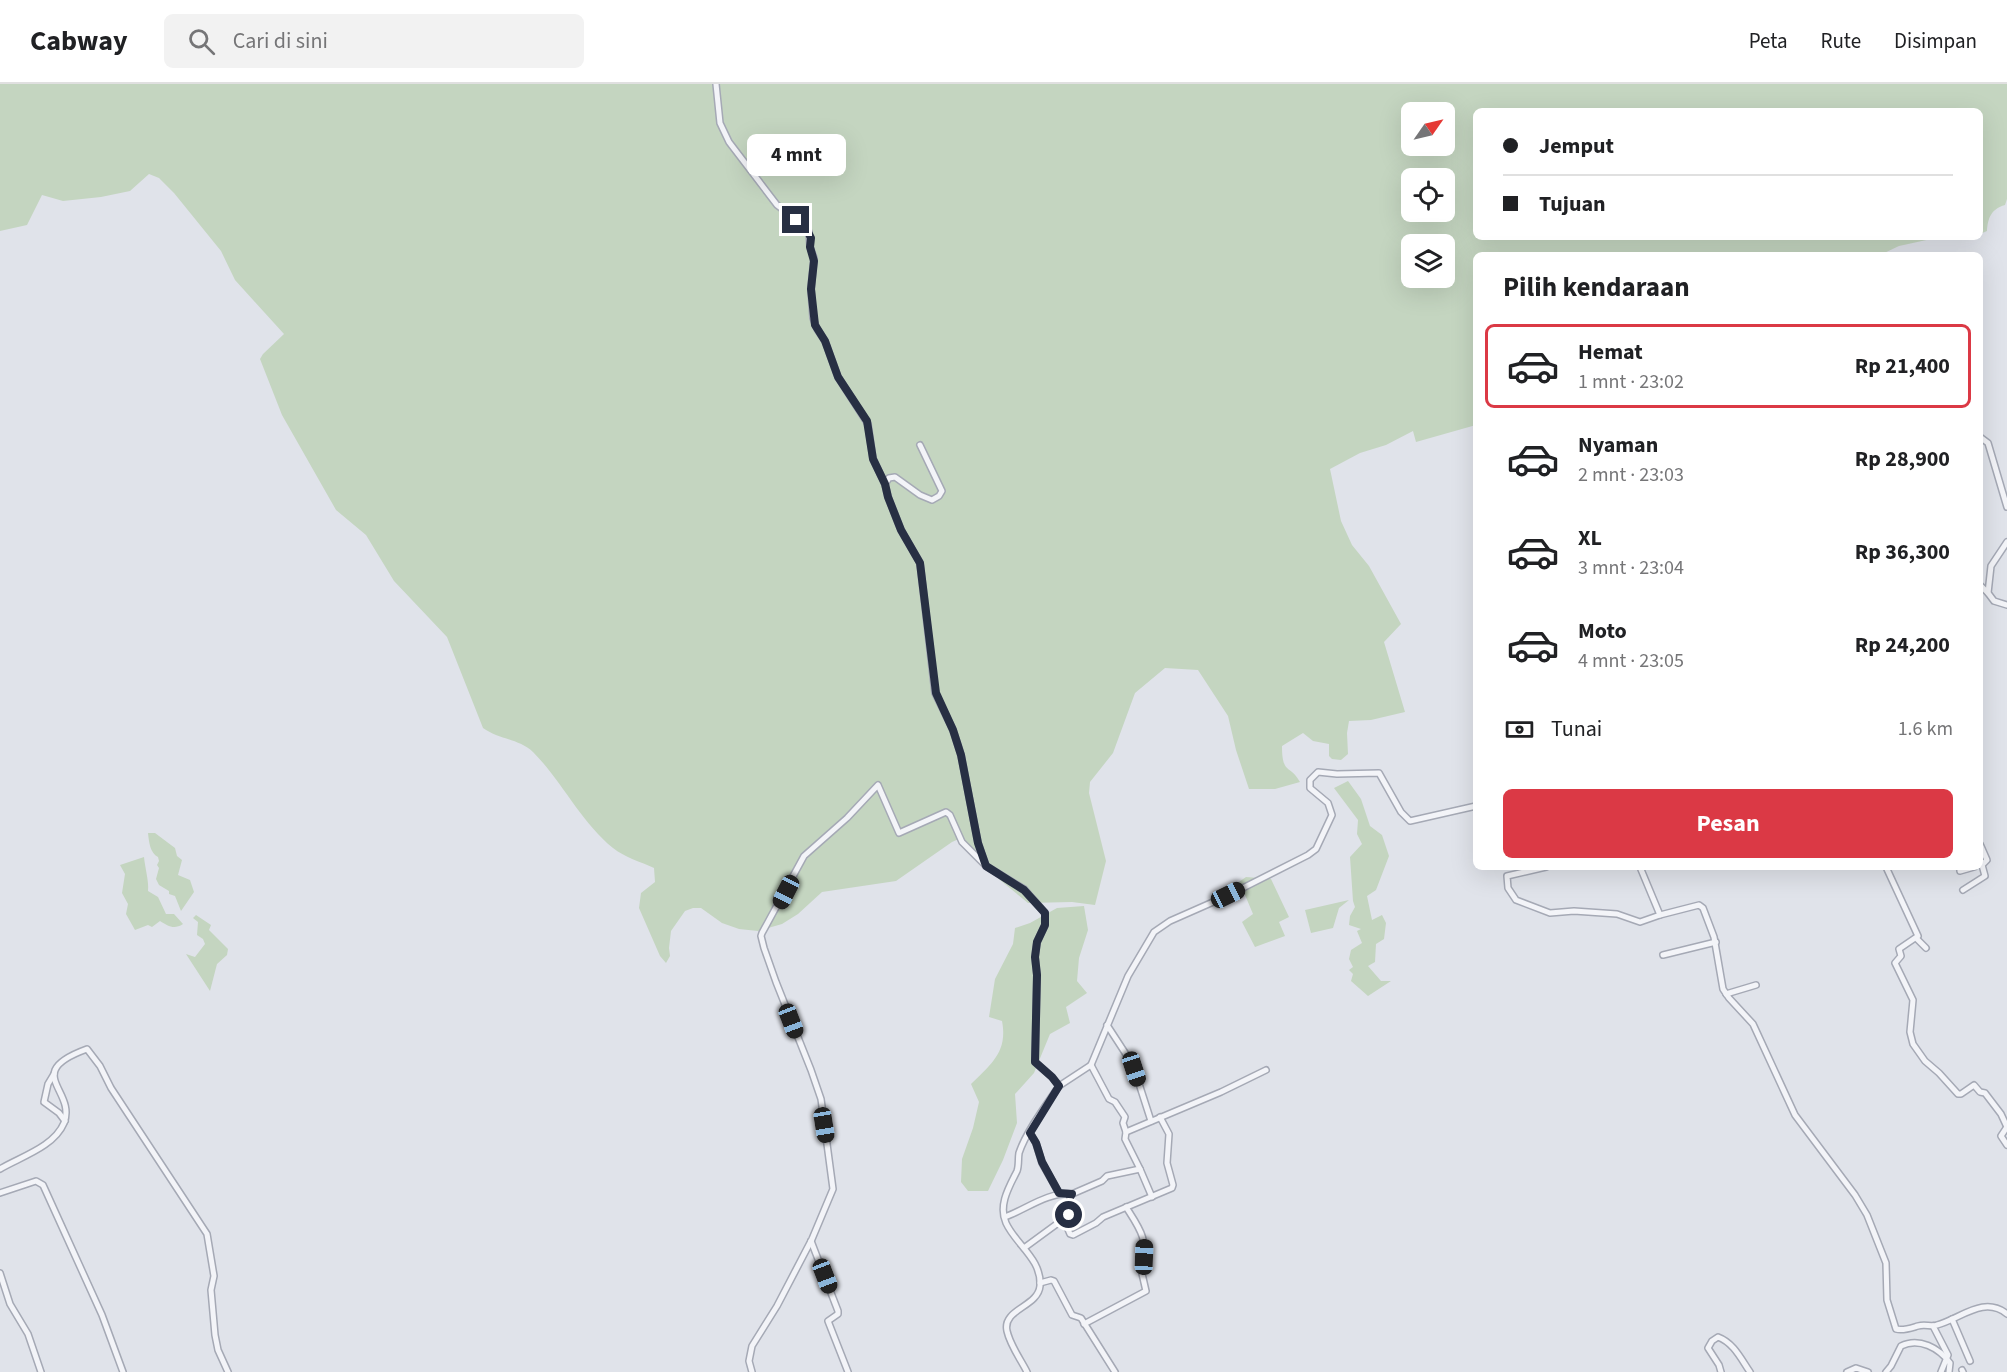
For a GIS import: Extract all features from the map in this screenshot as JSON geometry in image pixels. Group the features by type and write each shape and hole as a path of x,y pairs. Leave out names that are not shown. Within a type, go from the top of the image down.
{"street":[{"path":"716,84 720,123 729,142 777,205 809,232 810,247 814,258 811,289 815,325 825,341 838,377 867,421 873,459 885,484 901,530 920,563 936,693 953,730 961,755 978,843 986,866"},
{"path":"1983,439 1988,442 2007,507"},
{"path":"885,484 889,478 895,477 920,495 932,500 939,496 942,491 920,445"},
{"path":"1988,593 1991,566 2007,542"},
{"path":"1983,588 1994,601 2007,605"},
{"path":"1028,1372 1008,1333 1007,1324 1011,1316 1030,1304 1037,1296 1040,1283 1036,1265 1005,1222 1006,1190 1018,1170 1019,1154 1059,1086 1091,1065 1128,976 1157,930 1170,921 1265,878 1316,850 1332,815 1328,803 1310,788 1310,780 1318,772 1379,773 1401,812 1410,821 1473,807"},
{"path":"752,1372 749,1352 777,1306 811,1241 833,1189 821,1099 776,982 761,936 804,856 847,818 878,785 900,834 946,812 950,815 962,842 986,866 1024,890 1045,913 1045,925 1037,942 1035,957 1037,975 1035,1062 1059,1086"},
{"path":"1983,851 1987,860 1983,864"},
{"path":"1533,870 1507,876 1509,890 1516,900 1553,913 1574,910 1617,914 1639,922 1701,906 1716,942 1720,977 1726,994 1749,1018 1796,1115 1856,1195 1867,1215 1886,1263 1887,1300 1894,1328 1900,1330 1923,1325 1933,1326 1986,1306 1999,1309 2007,1314"},
{"path":"1641,870 1660,915"},
{"path":"1887,870 1918,935 1917,939 1926,948"},
{"path":"1960,872 1966,870"},
{"path":"1963,890 1985,877 1982,870"},
{"path":"1917,939 1899,949 1901,956 1894,963 1913,1000 1911,1040 1925,1061 1958,1094 1974,1085 1980,1092 1985,1093 2001,1113 2007,1127 2001,1136 2007,1144"},
{"path":"1663,955 1716,942"},
{"path":"1726,994 1756,985"},
{"path":"1107,1025 1133,1065 1151,1120"},
{"path":"65,1121 59,1113 44,1102 48,1084 58,1064 87,1049 207,1234 214,1276 211,1290 215,1335 218,1350 228,1372"},
{"path":"1091,1065 1109,1099 1115,1102 1124,1115 1125,1139 1152,1197"},
{"path":"1126,1132 1221,1092 1266,1070"},
{"path":"0,1169 53,1138 65,1121 66,1111 55,1073"},
{"path":"1064,1220 1073,1235 1103,1217 1172,1188 1167,1163 1169,1136 1160,1117"},
{"path":"1030,1133 1042,1162 1059,1193"},
{"path":"1005,1217 1050,1195 1072,1194 1102,1181 1107,1176 1140,1169"},
{"path":"0,1193 36,1181 43,1185 102,1316 123,1372"},
{"path":"1024,1248 1064,1220 1070,1213 1072,1194"},
{"path":"1084,1324 1146,1291 1140,1265 1144,1257 1143,1235 1126,1207"},
{"path":"811,1241 838,1311 838,1314 828,1321 848,1372"},
{"path":"0,1273 10,1304 28,1334 41,1372"},
{"path":"1040,1283 1054,1281 1072,1315 1081,1318 1115,1372"},
{"path":"1952,1319 1970,1361"},
{"path":"1933,1326 1946,1348 1950,1363 1949,1372"},
{"path":"1721,1372 1708,1348 1718,1337 1731,1345 1750,1372"},
{"path":"1886,1372 1904,1344 1914,1342 1926,1344 1947,1358"},
{"path":"1941,1372 1947,1358"},
{"path":"1847,1372 1856,1368 1868,1372"}],"green space":[{"path":"0,84 2007,84 2007,199 2005,205 1996,209 1991,215 1987,231 1983,233 1983,108 1473,108 1473,240 1926,240 1899,246 1886,252 1473,252 1473,426 1416,442 1413,431 1386,445 1360,453 1330,469 1341,521 1352,545 1369,566 1401,624 1384,642 1405,712 1371,720 1349,721 1348,754 1341,760 1332,759 1329,756 1329,744 1313,741 1303,733 1282,746 1285,765 1300,782 1275,789 1249,789 1228,716 1198,670 1165,668 1135,693 1113,753 1090,782 1089,793 1106,861 1095,905 1072,902 1028,903 1000,880 961,838 896,881 822,892 798,914 782,924 758,931 739,929 722,923 701,908 685,911 671,931 670,956 666,963 660,956 639,908 641,893 655,882 654,868 622,854 601,837 533,752 521,744 483,728 447,637 394,581 366,535 336,510 282,415 260,359 284,334 235,280 221,251 174,193 159,178 149,174 130,191 101,197 63,201 42,195 27,225 0,231"},
{"path":"1348,781 1361,799 1370,826 1382,835 1389,856 1376,890 1367,896 1372,920 1382,915 1386,923 1384,939 1376,944 1375,962 1368,966 1381,981 1391,981 1368,996 1351,981 1353,974 1349,970 1353,967 1349,959 1351,950 1362,943 1357,931 1361,929 1349,925 1350,916 1355,907 1350,857 1362,844 1357,834 1358,820 1334,788"},
{"path":"148,833 155,833 175,848 177,856 182,860 178,875 190,880 194,892 181,911 175,896 169,894 169,891 159,885 156,879 159,861 149,843"},
{"path":"144,857 148,891 158,897 166,914 174,914 183,924 180,926 171,927 160,921 152,927 148,925 135,930 126,914 128,904 122,893 125,874 120,865"},
{"path":"1246,877 1271,879 1289,917 1279,922 1285,936 1255,947 1242,922 1253,914 1245,895 1233,886"},
{"path":"1349,900 1339,908 1333,928 1311,933 1305,910"},
{"path":"1084,906 1088,930 1079,958 1077,981 1087,993 1066,1007 1070,1023 1050,1034 1034,1073 1015,1094 1017,1123 988,1191 968,1191 961,1182 962,1159 979,1102 971,1084 996,1057 1000,1049 1002,1021 989,1017 995,979 1013,944 1015,928 1030,923 1057,908"},
{"path":"196,915 211,925 209,930 228,949 227,955 217,964 210,991 186,954 195,957 205,944 203,939 197,935 198,922 193,918"}],"route":[{"path":"796,220 806,228 811,238 810,247 814,261 811,289 815,325 822,334 838,377 867,421 873,459 885,484 901,530 920,563 936,693 953,730 961,755 978,843 986,866 1024,890 1045,913 1045,925 1039,935 1035,957 1037,975 1035,1062 1059,1086 1030,1133 1036,1143 1040,1158 1059,1193 1072,1194 1069,1215"}]}
